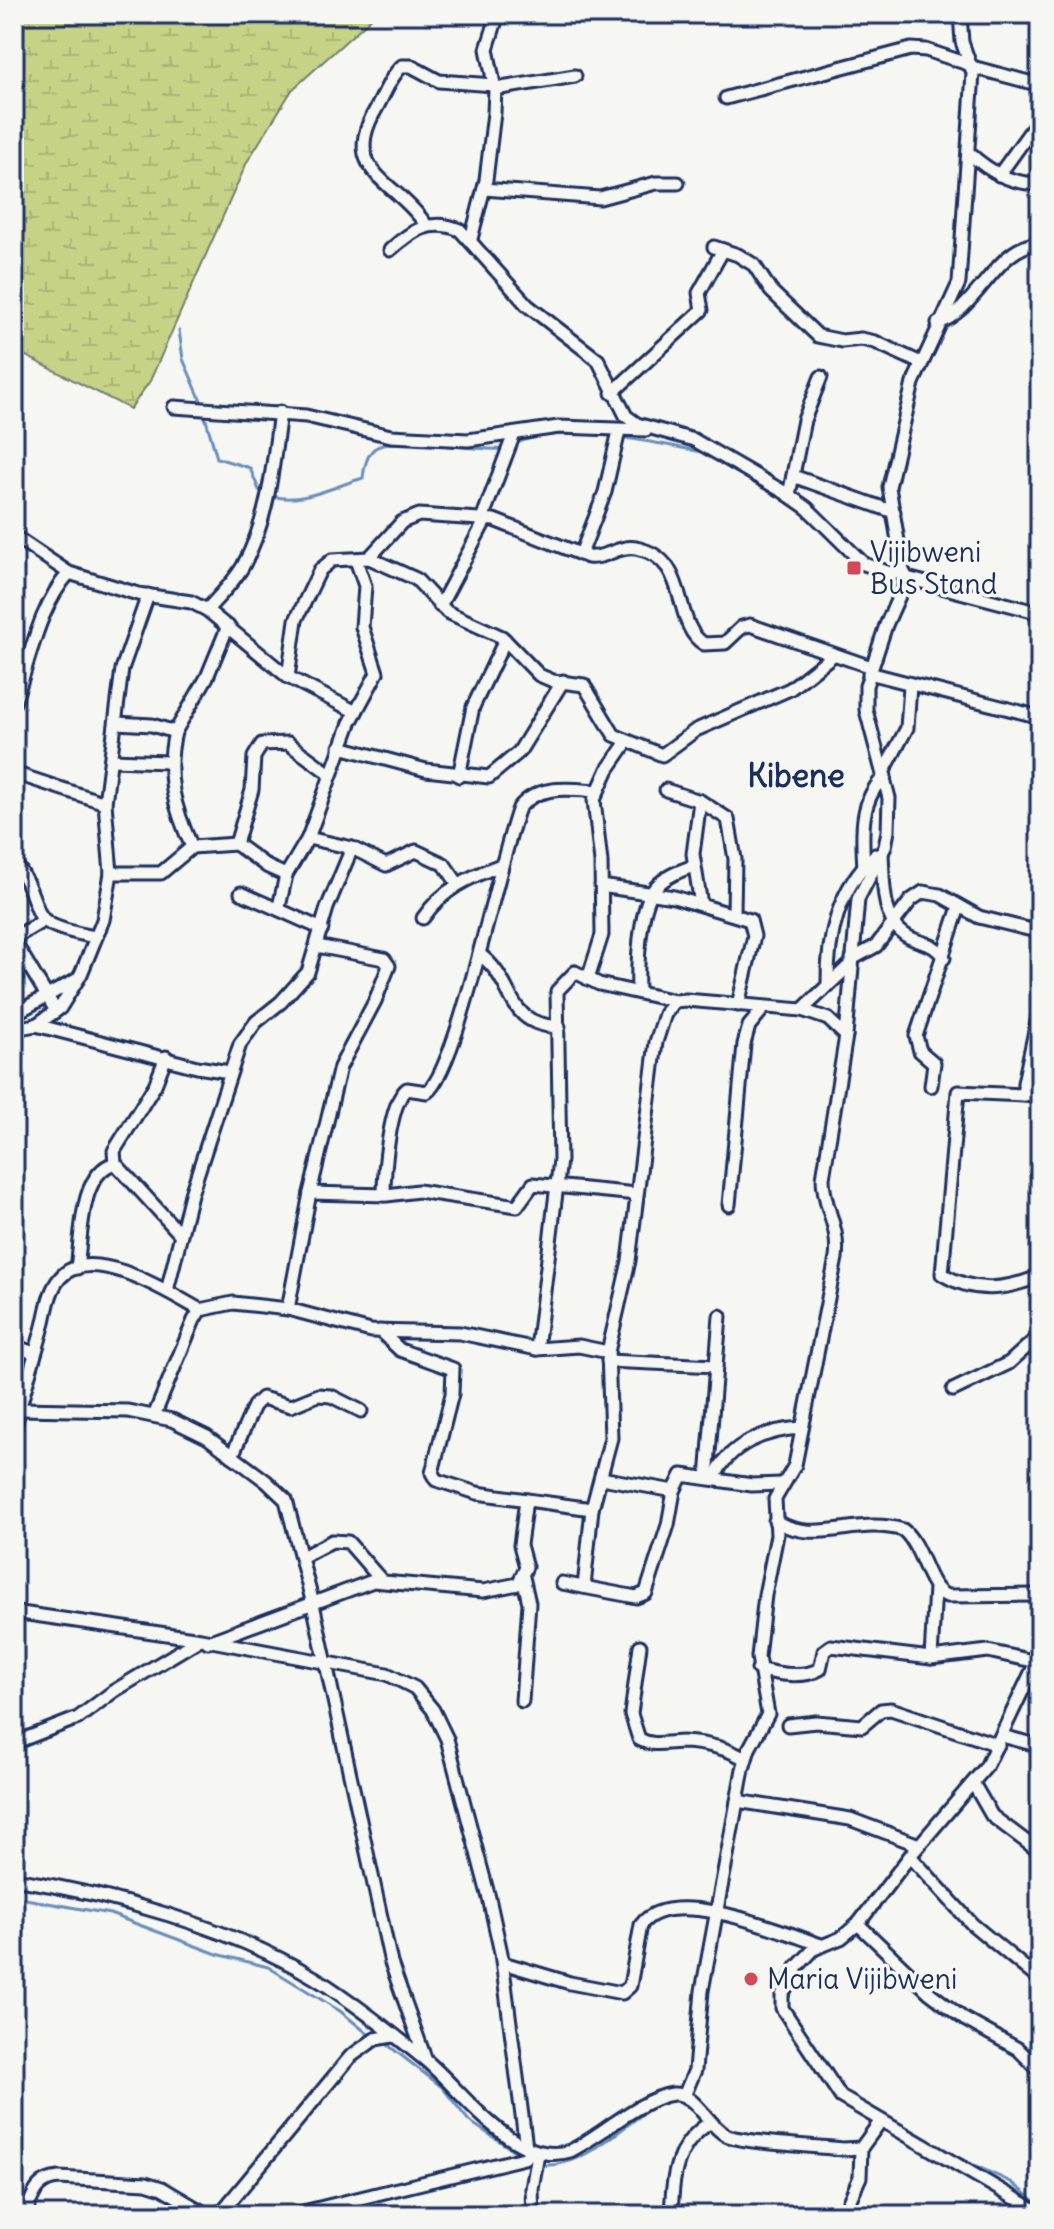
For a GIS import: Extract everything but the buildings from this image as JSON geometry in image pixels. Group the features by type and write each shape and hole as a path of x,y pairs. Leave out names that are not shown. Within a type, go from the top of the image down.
{"street":[{"path":"471,239 484,189 494,87 487,49 498,14"},
{"path":"944,958 937,948 911,939 895,925 883,890 889,814 885,774 866,710 870,670 905,575 889,487 906,410 921,363 959,283 969,153 971,66 962,42 960,14"},
{"path":"726,98 911,49 926,50 1040,85"},
{"path":"426,225 413,205 373,174 362,143 372,115 402,66 411,66 439,81 494,87 575,76"},
{"path":"999,175 1040,118"},
{"path":"969,153 999,175 1015,181 1040,184"},
{"path":"484,189 600,198 656,183 678,183"},
{"path":"390,250 426,225 446,225 471,239 527,305 598,360 626,416 654,430 694,440 789,495 864,564 1040,613"},
{"path":"938,323 960,310 1015,251 1040,243"},
{"path":"612,393 702,310 699,293 718,249 754,265 771,291 818,336 842,341 861,339 875,342 921,363"},
{"path":"789,495 804,420 821,377"},
{"path":"174,407 280,412 325,419 391,436 468,440 559,427 654,430"},
{"path":"207,610 242,568 259,526 275,456 280,412"},
{"path":"581,554 605,492 619,431"},
{"path":"440,606 484,519 514,434"},
{"path":"793,476 894,512"},
{"path":"369,558 411,515 484,519 581,554 604,558 627,547 645,551 675,579 692,633 704,644 725,643 742,627 750,625 910,686 1040,717"},
{"path":"14,536 69,573 148,595 191,602 207,610 288,677 356,712"},
{"path":"288,677 296,620 312,581 324,564 332,560 369,558 416,579 440,606 505,640 539,675 576,681 588,688 607,728 626,743 665,755 696,730 790,689 832,656"},
{"path":"279,907 286,875 308,838 340,747 377,668 362,627 365,586 356,560"},
{"path":"14,703 46,611 69,573"},
{"path":"36,1025 56,1011 78,978 103,920 111,873 105,803 122,669 148,595"},
{"path":"192,847 172,793 168,762 175,732 207,677 228,626"},
{"path":"459,776 473,707 505,640"},
{"path":"340,747 459,776 489,777 511,762 563,681"},
{"path":"864,868 865,809 907,728 910,686"},
{"path":"116,723 152,725 175,732"},
{"path":"236,844 252,790 254,757 262,744 288,743 330,774"},
{"path":"588,979 601,944 601,886 593,811 597,791 626,743"},
{"path":"112,760 168,762"},
{"path":"14,773 105,803"},
{"path":"384,1195 388,1143 400,1095 407,1089 427,1092 433,1086 479,954 515,817 527,798 563,789 597,791"},
{"path":"666,790 700,801 730,823 735,859 734,913"},
{"path":"700,801 694,866 701,905"},
{"path":"308,838 352,848 386,865 416,851 444,864 458,884"},
{"path":"111,873 161,873 192,847 236,844 268,867 286,875"},
{"path":"167,1291 180,1234 230,1072 247,1033 301,982 317,946 338,878 352,848"},
{"path":"828,984 830,951 839,907 864,868 884,850"},
{"path":"684,2096 695,2070 701,2000 745,1759 768,1714 758,1669 765,1595 777,1535 775,1499 781,1484 795,1465 837,1249 837,1230 823,1193 823,1178 846,1036 858,899 884,850"},
{"path":"14,861 33,891 43,921 55,929 95,937"},
{"path":"423,918 434,902 458,884 501,865"},
{"path":"638,991 638,959 652,892 670,875 694,866"},
{"path":"601,886 652,892 750,920 755,927 738,1005"},
{"path":"802,1010 815,1001 852,961 876,946 895,925 911,900 923,892 940,895 979,917 1040,932"},
{"path":"241,893 279,907 322,929"},
{"path":"931,1086 934,1063 920,1051 916,1036 959,907"},
{"path":"15,942 43,921"},
{"path":"15,942 56,1011"},
{"path":"14,997 15,942"},
{"path":"288,1309 310,1193 340,1067 375,1001 389,966 384,959 317,946"},
{"path":"479,954 501,974 510,997 523,1015 540,1026 559,1027"},
{"path":"537,1349 544,1267 558,1187 561,1130 556,998 560,985 575,972 588,979 675,1001 802,1010 828,1019 846,1036"},
{"path":"14,1014 78,978"},
{"path":"584,1587 592,1509 611,1438 608,1357 627,1272 656,1042 665,1014 675,1001"},
{"path":"1024,1095 1024,1077 1040,1007"},
{"path":"729,1205 744,1044 749,1026 763,1009"},
{"path":"14,1029 36,1025 230,1072"},
{"path":"166,1057 144,1105 118,1139 114,1151 115,1163 180,1234"},
{"path":"1040,1093 958,1092 942,1274 959,1284 1009,1289 1040,1276"},
{"path":"77,1268 89,1189 103,1168 115,1163"},
{"path":"310,1193 384,1195 430,1192 517,1206 531,1185 637,1194"},
{"path":"15,1425 54,1287 65,1273 77,1268 115,1269 167,1291 200,1310 233,1303 288,1309 380,1331 460,1333 537,1349 579,1346 608,1357 716,1366"},
{"path":"154,1416 200,1310"},
{"path":"710,1478 720,1316"},
{"path":"380,1331 400,1350 453,1369 452,1394 432,1473 436,1480 477,1493 592,1509"},
{"path":"953,1390 1009,1363 1040,1335"},
{"path":"14,1346 34,1353"},
{"path":"232,1456 254,1406 262,1398 291,1406 318,1395 331,1396 361,1411"},
{"path":"18,1409 106,1410 154,1416 187,1426 266,1481 286,1500 313,1604 391,1963 426,2060"},
{"path":"710,1478 756,1436 768,1431 802,1428"},
{"path":"562,1583 636,1597 646,1593 668,1525 674,1491 682,1475 752,1485 781,1484"},
{"path":"601,1478 674,1491"},
{"path":"522,1701 529,1603 523,1577 526,1567 520,1545 526,1500"},
{"path":"775,1521 803,1533 851,1526 903,1530 922,1554 935,1588 942,1595 962,1598 1040,1595"},
{"path":"302,1557 332,1541 348,1542 382,1581"},
{"path":"14,1743 78,1718 114,1691 204,1640 313,1604 357,1584 382,1581 411,1587 444,1586 483,1591 511,1586 523,1577"},
{"path":"931,1658 935,1588"},
{"path":"14,1612 204,1640 326,1663 403,1680 415,1688 433,1710 452,1754 503,1963 532,2151 535,2213"},
{"path":"640,1646 631,1714 639,1739 650,1743 702,1745 729,1751 745,1759"},
{"path":"758,1669 784,1674 815,1672 820,1669 824,1651 831,1646 931,1658 988,1651 1038,1658 1000,1741 973,1783 910,1856 858,1924 841,1938 821,1945 797,1967 782,1995 782,2008 841,2097 1040,2213"},
{"path":"788,1725 816,1722 862,1726 881,1710 891,1709 1000,1741 1040,1746"},
{"path":"973,1783 1000,1824 1040,1852"},
{"path":"737,1801 850,1819 919,1845"},
{"path":"910,1856 972,1924 1035,1976"},
{"path":"14,1879 99,1897 219,1934 313,1977 426,2060 466,2102 532,2151 556,2156 570,2151 663,2097 684,2096 727,2136 843,2149 861,2148"},
{"path":"503,1963 570,1983 622,1993 630,1986 636,1934 646,1917 678,1911 718,1913 821,1945"},
{"path":"858,1924 930,1993 964,2019 1018,2049 1040,2071"},
{"path":"363,2046 371,2019"},
{"path":"219,2215 363,2046 375,2039 393,2036"},
{"path":"671,2215 680,2150 694,2133 711,2122"},
{"path":"860,2215 845,2211 860,2177 861,2148 880,2122"},
{"path":"291,2215 450,2178 524,2158 532,2151"},
{"path":"25,2215 36,2188 50,2179 59,2178 146,2183 162,2188 208,2215"}],"green space":[{"path":"14,14 376,14 292,90 247,162 150,381 130,409 14,350"}],"waterway":[{"path":"179,330 183,359 203,405"},
{"path":"204,413 217,458 250,468 259,490 266,493"},
{"path":"513,445 533,438 581,434 635,439 706,453"},
{"path":"273,496 307,496 363,478 369,455 384,445 416,443 506,449"},
{"path":"14,1897 110,1914 217,1954 268,1967 340,2011 373,2038"},
{"path":"384,2042 442,2087 469,2121 519,2154"},
{"path":"539,2165 556,2165 587,2153 660,2103"},
{"path":"946,2152 1011,2182 1040,2205"}],"place":[{"name":"Vijibweni Bus Stand","path":"854,568"},
{"name":"Maria Vijibweni","path":"751,1979"}],"district":[{"name":"Kibene","path":"796,775"}]}
